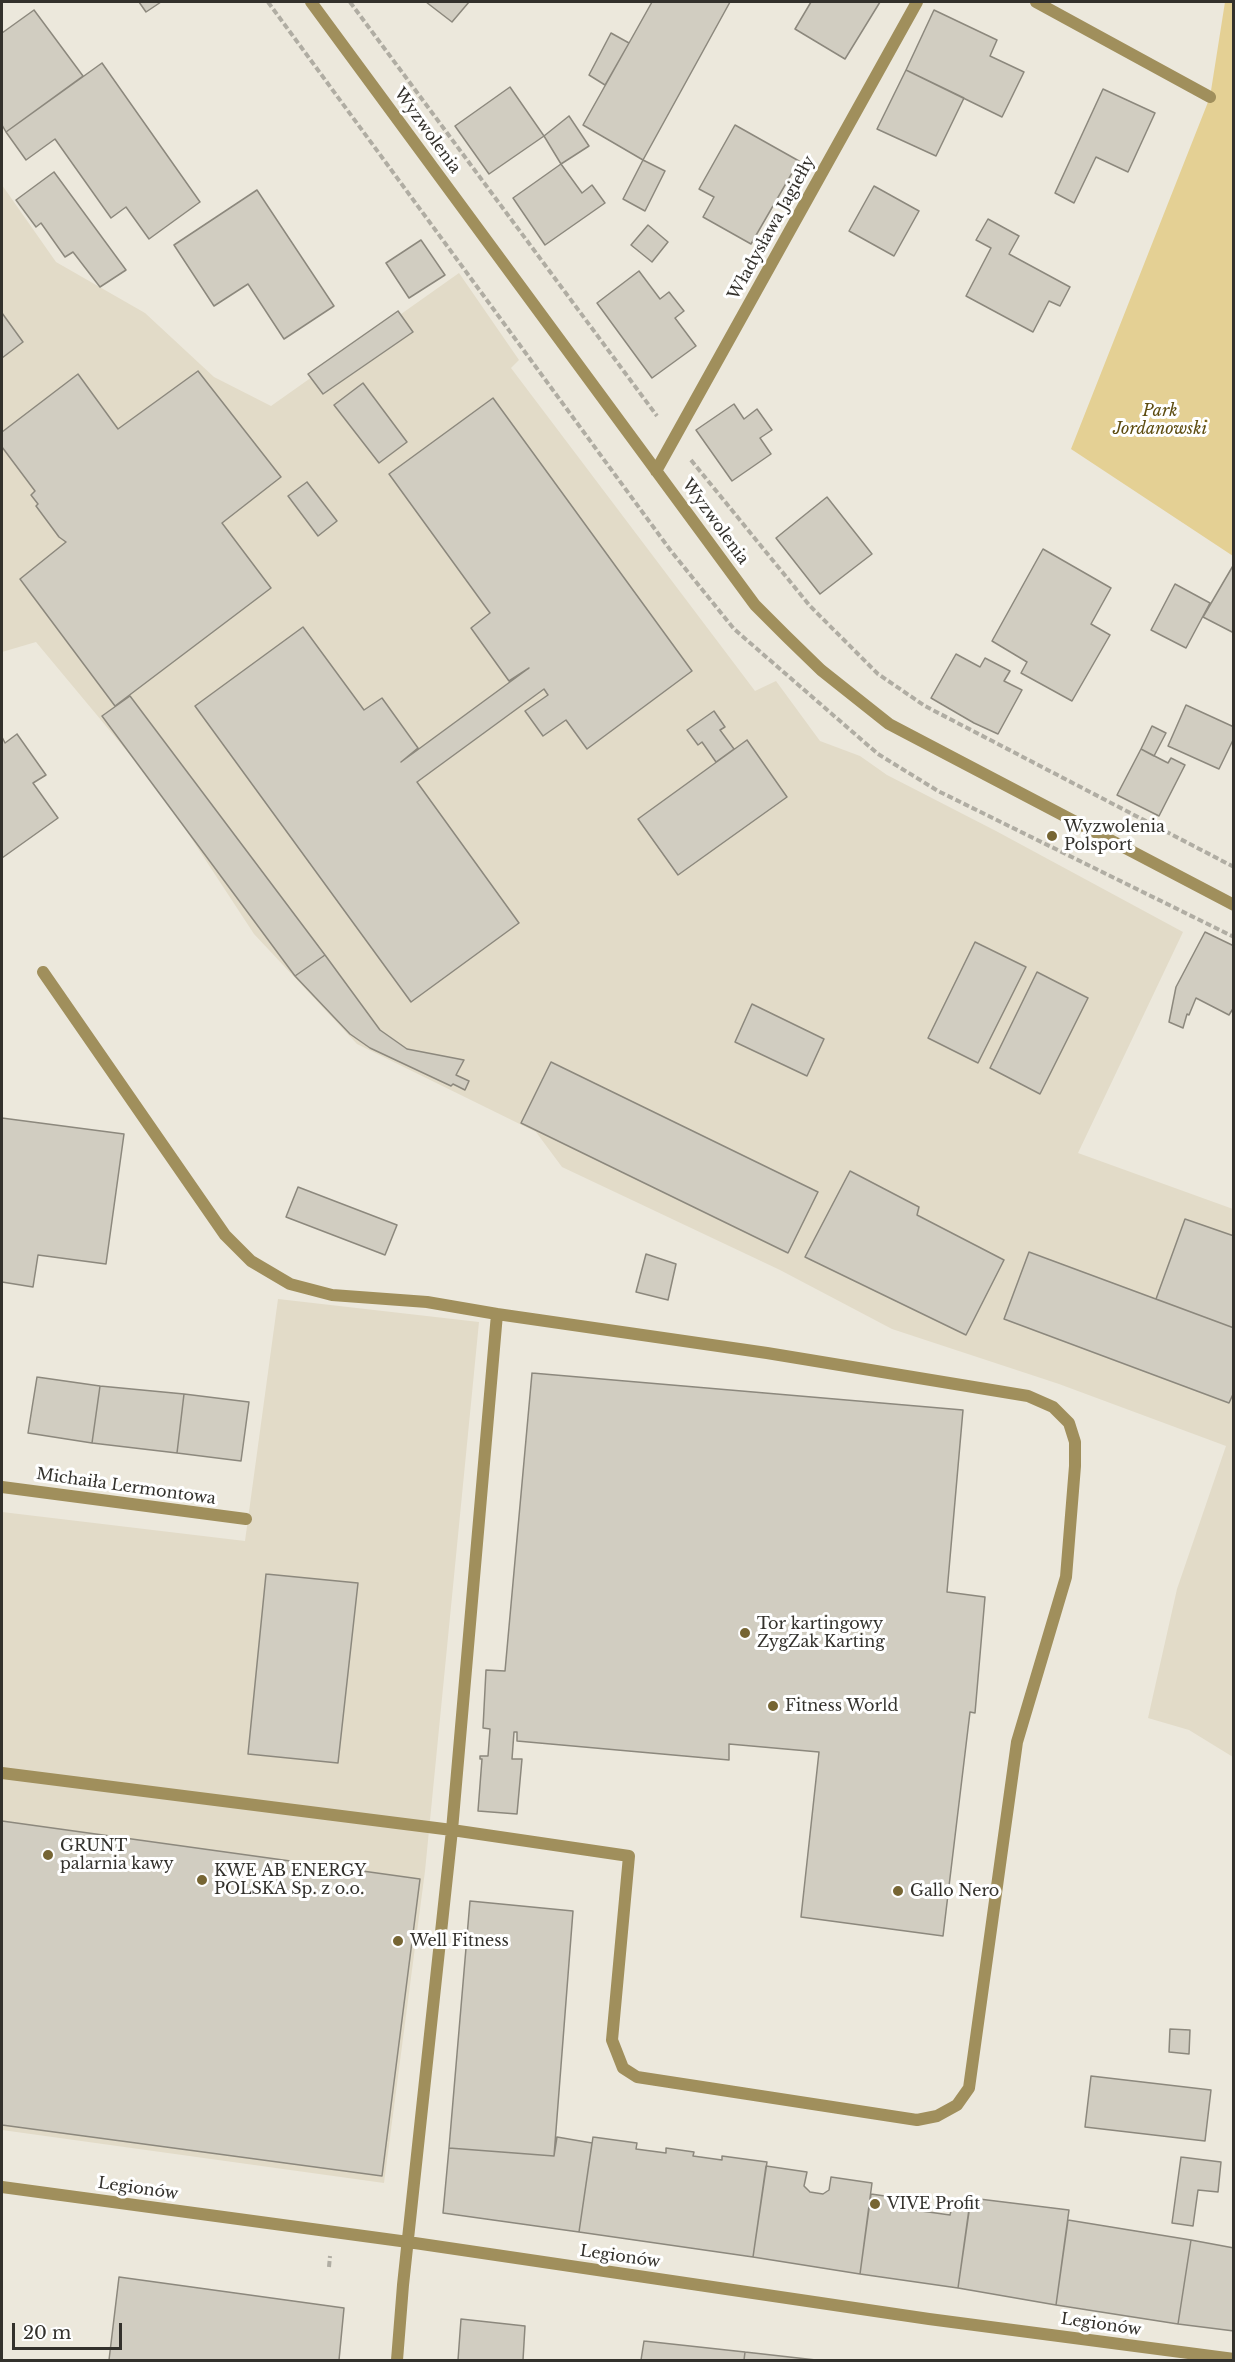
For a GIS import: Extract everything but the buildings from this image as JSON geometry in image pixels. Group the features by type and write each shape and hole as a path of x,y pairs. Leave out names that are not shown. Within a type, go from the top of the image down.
{"street":[{"name":"Wyzwolenia","path":"311,2 755,605 821,670 889,724 1233,905"},
{"name":"Władysława Jagiełły","path":"656,471 917,2"},
{"path":"1036,2 1210,97"},
{"path":"2,1773 452,1830 629,1856 612,2040 623,2068 637,2077 917,2120 937,2116 957,2105 969,2088 1017,1742 1066,1577 1076,1466 1075,1442 1069,1423 1053,1407 1028,1396 767,1353 427,1302 332,1294 290,1284 251,1260 225,1235 43,972"},
{"path":"397,2361 452,1830 497,1314"},
{"name":"Michaiła Lermontowa","path":"2,1486 246,1519"},
{"name":"Legionów","path":"2,2187 408,2242 917,2317 1233,2359"}],"path":[{"path":"350,2 674,438 810,606 878,674 926,706 1233,867"}],"shaded area":[{"path":"2,185 56,262 145,313 214,377 271,406 459,273 519,360 511,368 755,691 776,681 820,741 860,756 887,775 1183,932 1078,1153 1233,1209 1233,1757 1189,1730 1148,1718 1177,1589 1226,1446 1059,1384 892,1329 780,1270 562,1167 536,1132 357,1044 254,934 161,792 36,642 2,652"},
{"path":"278,1299 479,1322 425,1871 384,2183 2,2130 2,1512 245,1541"}],"green space":[{"name":"Park Jordanowski","path":"1225,2 1233,2 1233,556 1071,449 1210,97"}],"place":[{"name":"Wyzwolenia Polsport","path":"1052,836"},
{"name":"Tor kartingowy ZygZak Karting","path":"745,1633"},
{"name":"Fitness World","path":"773,1706"},
{"name":"GRUNT palarnia kawy","path":"48,1855"},
{"name":"KWE AB ENERGY POLSKA Sp. z o.o.","path":"202,1880"},
{"name":"Gallo Nero","path":"898,1891"},
{"name":"Well Fitness","path":"398,1941"},
{"name":"VIVE Profit","path":"875,2204"}]}
